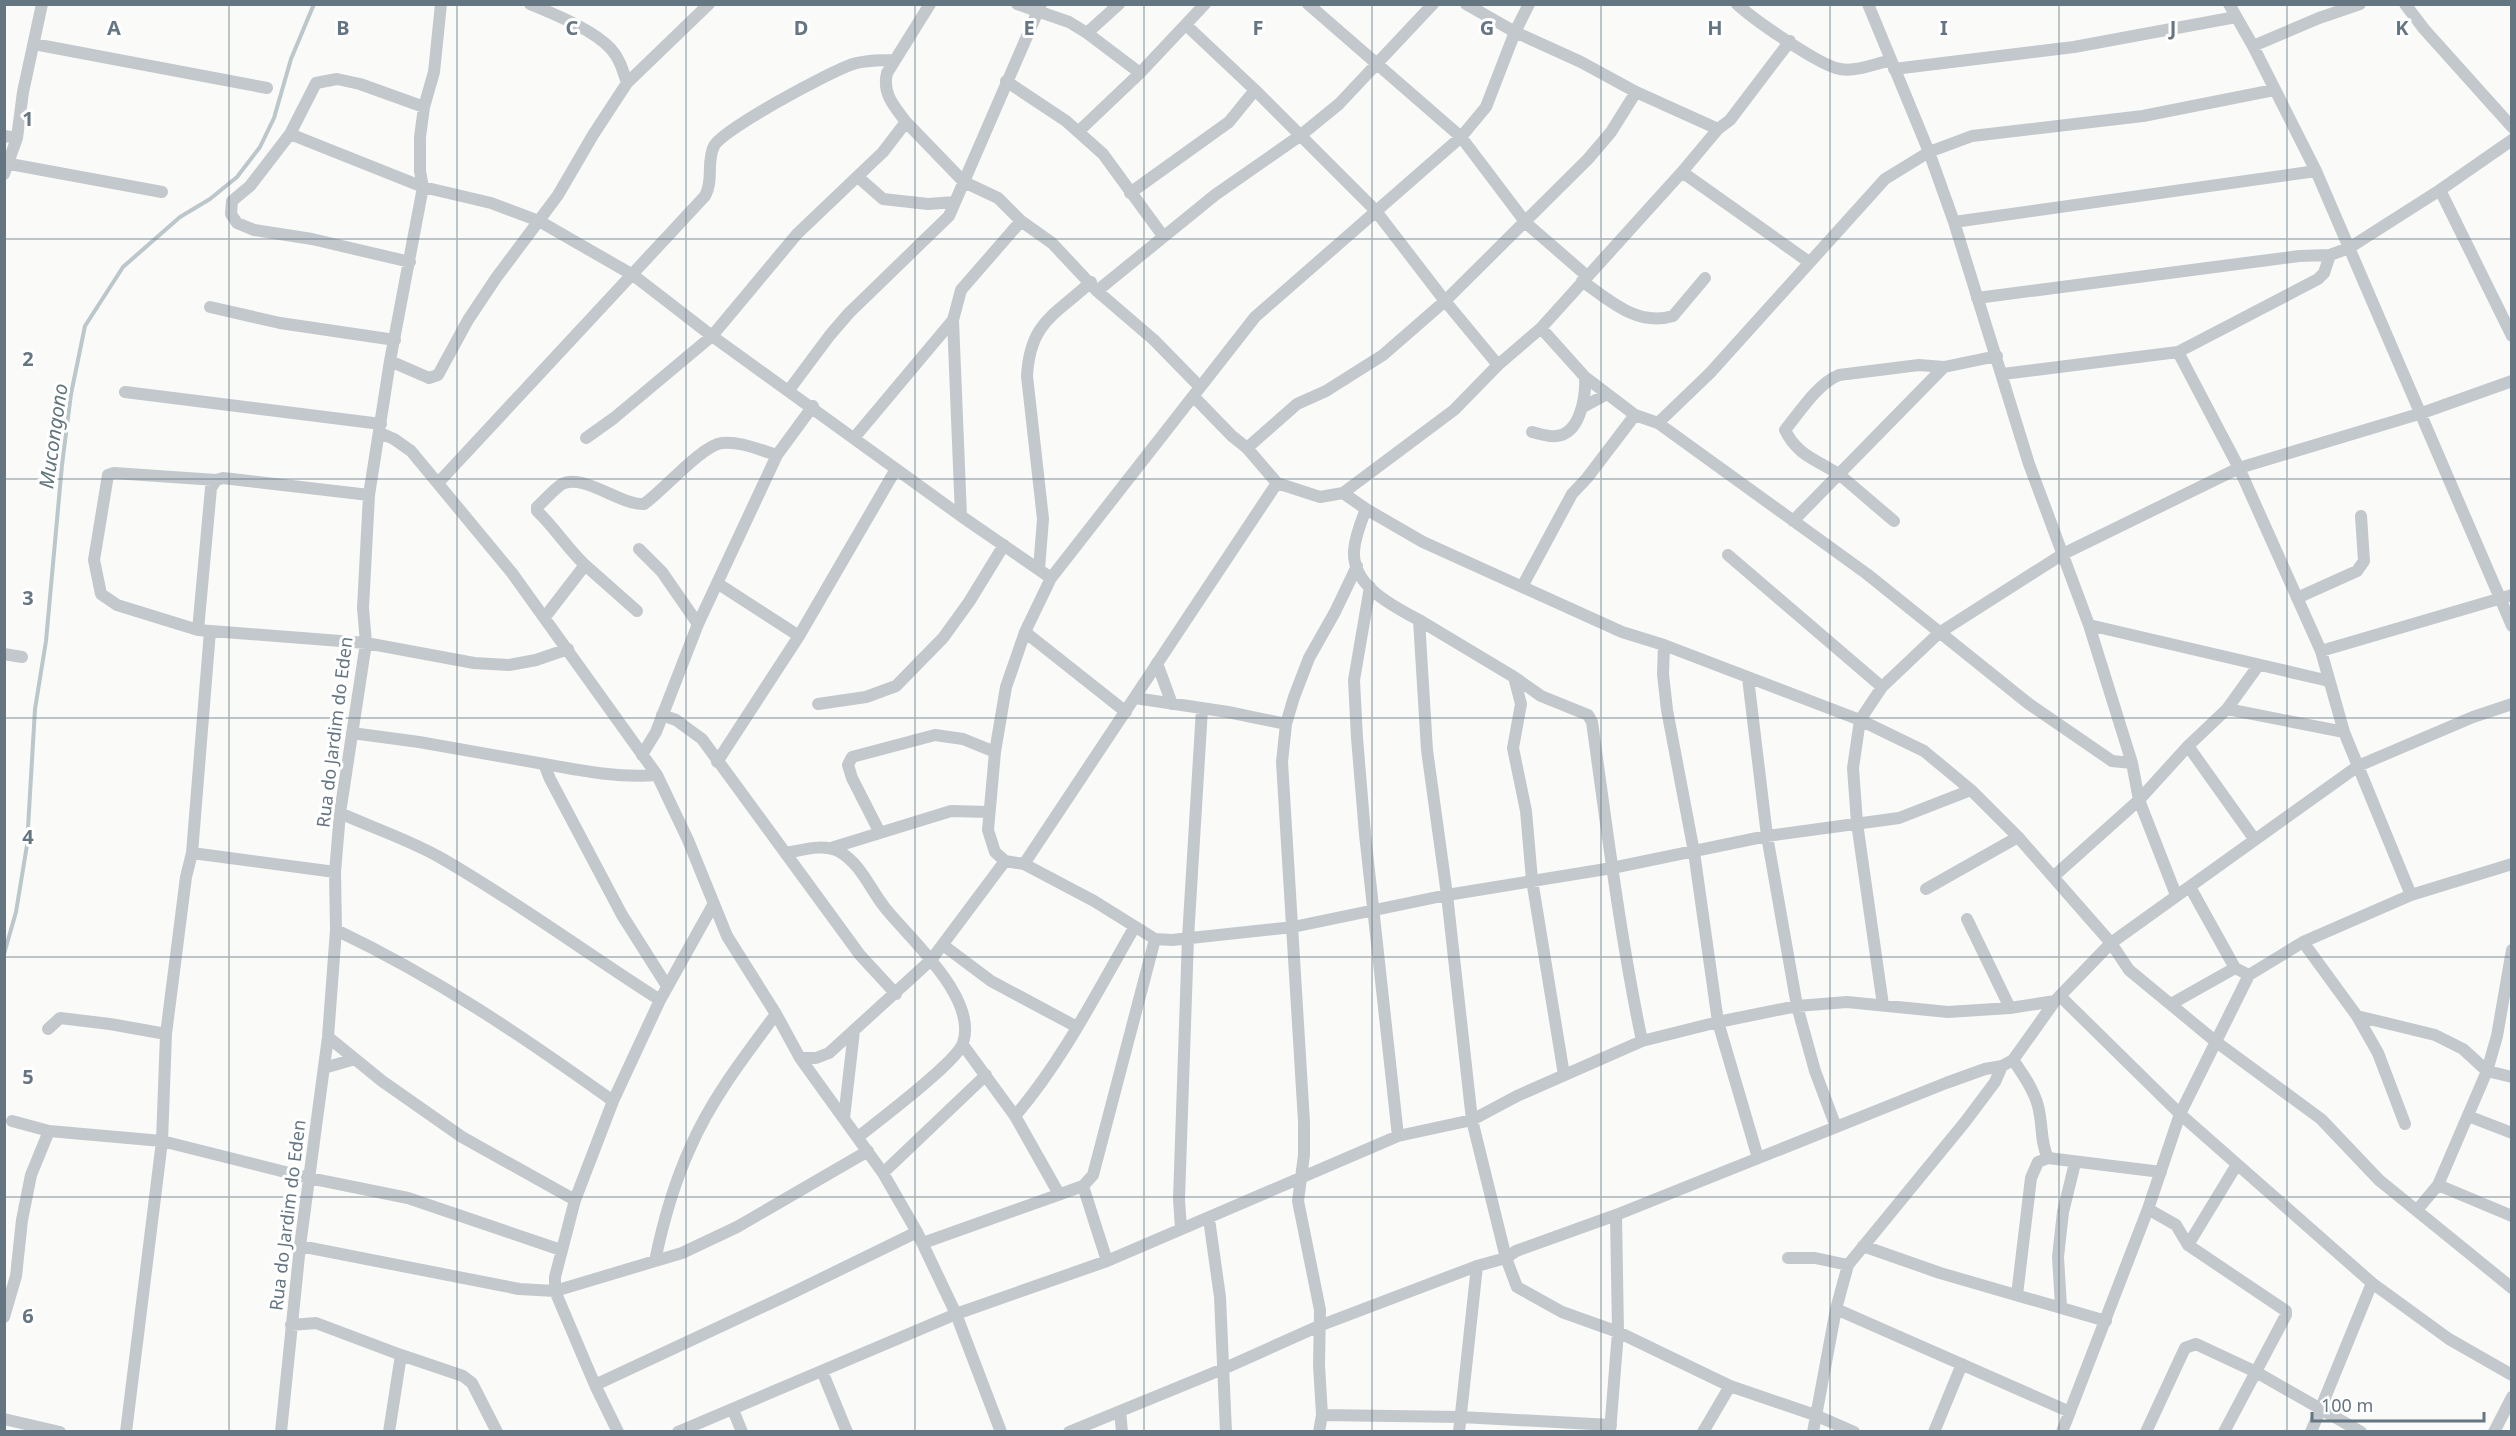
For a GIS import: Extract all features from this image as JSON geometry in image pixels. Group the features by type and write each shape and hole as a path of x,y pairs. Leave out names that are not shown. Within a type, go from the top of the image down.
{"street":[{"path":"42,4 11,137 7,169 162,192"},
{"name":"Rua do Jardim do Eden","path":"281,1431 300,1246 328,1037 336,930 335,872 340,813 366,643 363,596 369,495 390,361 423,187 420,171 420,137 424,107 434,72 441,4"},
{"path":"530,4 552,8 611,48 621,63 627,83"},
{"path":"390,361 429,378 438,375 479,303 558,195 627,83 709,4"},
{"path":"930,4 887,73 884,84 886,93 906,122 964,182 998,198 1021,220 1052,243 1094,286 1154,340 1232,436 1247,448 1277,483 1320,497 1343,493 1454,410 1498,365 1541,328 1718,129 1730,120 1790,41"},
{"path":"1017,4 1039,8 1059,17 1087,33 1140,73"},
{"path":"1087,33 1119,4"},
{"path":"1078,131 1140,73 1205,4"},
{"path":"1308,4 1461,137 1526,223 1585,278 1630,314 1654,319 1673,316 1705,278"},
{"path":"1040,569 1042,519 1027,376 1028,360 1035,335 1052,314 1163,236 1215,195 1301,135 1339,104 1433,4"},
{"path":"1466,4 1515,32 1581,62 1636,92 1718,129"},
{"path":"1529,4 1515,32 1486,107 1461,137 1255,316 1051,578 1024,632 1006,687 995,752 989,812 988,831 995,852 1005,861 1024,864 1094,901 1155,939 1188,938 1293,927 1447,895 1612,868 1767,836 1899,818 1971,790"},
{"path":"1737,4 1751,16 1838,69 2074,47 2236,17"},
{"path":"1868,4 1929,152 1954,222 2003,374 2029,464 2089,625 2132,764 2139,800 2176,895"},
{"path":"2229,4 2253,46 2316,171 2505,597 2511,626"},
{"path":"2253,46 2333,12 2360,4"},
{"path":"2405,4 2424,29 2511,127"},
{"path":"789,390 830,335 949,216 1039,8"},
{"path":"1186,26 1255,90 1375,210 1498,365"},
{"path":"33,44 267,88"},
{"path":"438,483 705,196 710,185 711,155 714,145 720,138 784,97 835,71 864,61 895,60"},
{"path":"410,262 312,239 254,230 237,223 231,214 232,201 250,186 290,134 316,83 337,79 424,107"},
{"path":"1006,81 1078,131 1111,164 1163,236"},
{"path":"1130,193 1229,122 1255,90"},
{"path":"1658,423 1710,374 1885,179 1929,152 1972,136 2143,116 2274,90"},
{"path":"1247,448 1297,404 1326,391 1383,355 1445,301 1526,223 1602,143 1636,92"},
{"path":"586,438 614,418 712,336 797,234 883,152 906,122"},
{"path":"290,134 423,187 491,204 539,221 633,275 712,336 813,406 961,516 1051,578"},
{"path":"1977,298 2299,256 2330,255 2349,248 2440,190 2511,140"},
{"path":"1954,222 2316,171"},
{"path":"1682,172 1809,262"},
{"path":"858,177 883,199 928,204 955,202"},
{"path":"2440,190 2511,336"},
{"path":"961,516 953,320 961,290 1021,220"},
{"path":"2003,374 2178,351 2318,279 2324,273 2330,255"},
{"path":"210,307 280,322 395,340"},
{"path":"854,438 953,320"},
{"path":"1541,328 1585,377 1635,416 1658,423 1867,574 2038,711 2112,760 2132,764"},
{"path":"2178,351 2239,468 2321,651 2344,732 2411,895"},
{"path":"1894,521 1838,475 1813,462 1790,439 1785,430 1823,386 1830,379 1839,375 1920,365 1944,367 1997,356"},
{"path":"1793,521 1944,367"},
{"path":"1583,407 1585,377"},
{"path":"1883,1005 1857,823 1853,768 1860,720 1882,687 1939,633 2063,554 2239,468 2422,413 2511,381"},
{"path":"125,392 380,429 411,451 438,483 512,573 657,775 688,840 712,905 727,936 776,1014 800,1058 883,1173 920,1238 956,1314 1001,1431"},
{"path":"1532,432 1548,435 1563,434 1583,407 1607,394"},
{"path":"642,755 656,732 698,624 777,455 813,406"},
{"path":"1522,585 1572,494 1635,416"},
{"path":"637,611 585,565 537,511 537,507 566,483 583,483 633,505 644,504 703,451 719,443 737,444 777,455"},
{"path":"717,762 799,636 896,469"},
{"path":"369,495 223,478 216,480 114,473 108,475 94,560 101,594 117,605 204,631 366,643 474,663 509,665 536,660 568,649"},
{"path":"126,1431 162,1141 166,1034 186,877 192,853 204,631 201,609 203,572 211,488 216,480"},
{"path":"1024,864 1277,483"},
{"path":"1343,493 1366,510 1423,542 1622,632 1664,645 1860,720 1924,752 1971,790 2018,837 2111,943 2129,970 2216,1041 2321,1119 2379,1180 2511,1288"},
{"path":"1366,510 1358,530 1354,552 1361,578 1370,587 1393,606 1514,677 1541,696 1588,715 1592,722 1629,982 1642,1041"},
{"path":"2297,598 2357,571 2364,561 2361,516"},
{"path":"818,704 866,697 896,686 943,639 1004,545"},
{"path":"639,549 662,572 698,624"},
{"path":"1728,555 1882,687"},
{"path":"544,617 585,565"},
{"path":"1319,1431 1322,1415 1318,1295 1298,1201 1299,1179 1304,1155 1304,1122 1282,762 1286,724 1309,658 1357,566"},
{"path":"717,583 799,636"},
{"path":"1370,587 1354,680 1365,834 1398,1136"},
{"path":"2321,651 2505,597"},
{"path":"1419,620 1427,750 1447,895 1472,1120 1506,1258 1517,1287 1562,1312 1618,1332 1730,1386 1854,1431"},
{"path":"2089,625 2329,681"},
{"path":"1024,632 1126,712"},
{"path":"1664,645 1663,674 1667,710 1694,852 1718,1022 1758,1158"},
{"path":"4,654 22,657"},
{"path":"1157,663 1172,704"},
{"path":"2054,877 2139,800 2188,746 2227,709 2258,666"},
{"path":"1514,677 1521,704 1513,748 1526,811 1532,880 1564,1075"},
{"path":"1748,678 1767,836 1797,1006 1815,1071 1836,1127"},
{"path":"1135,698 1286,724"},
{"path":"1813,1431 1836,1309 1848,1265 1965,1122 2058,998 2111,943 2358,766 2473,717 2511,704"},
{"path":"1181,1229 1179,1199 1188,938 1202,709"},
{"path":"2227,709 2344,732"},
{"path":"662,715 682,724 702,739 860,955 896,994"},
{"path":"352,733 419,742 611,776 657,775"},
{"path":"880,833 852,778 848,765 852,757 934,735 963,739 995,752"},
{"path":"2188,746 2255,840"},
{"path":"544,764 581,840 622,915 668,986"},
{"path":"786,853 814,847 831,848 951,811 989,812"},
{"path":"340,813 438,856 531,914 584,952 660,1000"},
{"path":"1926,889 2018,837"},
{"path":"831,848 844,855 862,873 885,908 931,960 955,997 966,1022 963,1045 924,1084 858,1137"},
{"path":"192,853 335,872"},
{"path":"800,1058 816,1058 829,1053 896,994 931,960 1005,861"},
{"path":"2062,1431 2148,1209 2180,1114 2249,975 2303,942 2411,895 2511,864"},
{"path":"2190,887 2235,968 2249,975"},
{"path":"618,1431 555,1291 555,1277 575,1200 613,1101 660,1000 712,905"},
{"path":"1967,919 2010,1008"},
{"path":"1015,1116 1036,1091 1077,1027 1134,928"},
{"path":"336,930 439,983 511,1028 613,1101"},
{"path":"595,1384 790,1294 920,1238 1083,1186 1093,1175 1155,939"},
{"path":"2303,942 2357,1016 2378,1053 2405,1124"},
{"path":"943,945 991,981 1077,1027"},
{"path":"2417,1210 2438,1185 2487,1071 2497,1036 2511,950"},
{"path":"2171,1004 2235,968"},
{"path":"678,1431 733,1410 956,1314 1107,1261 1398,1136 1472,1120 1564,1075 1642,1041 1797,1006 1847,1002 1948,1012 2010,1008 2058,998"},
{"path":"2058,998 2236,1166 2372,1283 2449,1339 2511,1375"},
{"path":"655,1261 662,1227 691,1146 737,1066 776,1014"},
{"path":"2357,1016 2435,1035 2463,1050 2487,1071 2511,1077"},
{"path":"48,1029 60,1018 110,1023 166,1034"},
{"path":"844,1118 854,1031"},
{"path":"328,1037 382,1081 462,1137 575,1200"},
{"path":"963,1045 1015,1116 1059,1194"},
{"path":"324,1068 355,1059"},
{"path":"1069,1431 1223,1369 1319,1326 1477,1266 1506,1258 1516,1251 1616,1215 1946,1083 2008,1063"},
{"path":"2008,1063 2027,1080 2038,1106 2044,1149 2048,1158"},
{"path":"883,1173 986,1075"},
{"path":"2468,1116 2511,1133"},
{"path":"12,1121 49,1131 162,1141 309,1178 408,1197 561,1250"},
{"path":"4,1317 16,1276 22,1220 31,1175 49,1131"},
{"path":"300,1246 519,1289 555,1291 682,1253 737,1227 868,1151"},
{"path":"2017,1295 2031,1178 2038,1162 2048,1158 2161,1172"},
{"path":"2061,1306 2058,1257 2063,1212 2075,1163"},
{"path":"2188,1245 2236,1166"},
{"path":"2438,1185 2511,1216"},
{"path":"1083,1186 1107,1261"},
{"path":"2148,1209 2176,1226 2188,1245 2286,1311 2286,1315 2224,1431"},
{"path":"1322,1415 1461,1417 1610,1428 1618,1332 1616,1215"},
{"path":"1209,1219 1220,1297 1226,1431"},
{"path":"1863,1246 1940,1273 2061,1306 2106,1321"},
{"path":"1788,1258 1815,1258 1848,1265"},
{"path":"1460,1431 1477,1266"},
{"path":"2311,1431 2372,1283"},
{"path":"1836,1309 2070,1412"},
{"path":"291,1325 316,1323 463,1376 472,1383 497,1431"},
{"path":"2146,1431 2188,1345 2196,1344 2256,1372 2361,1431"},
{"path":"389,1431 401,1355"},
{"path":"1934,1431 1962,1364"},
{"path":"822,1371 847,1431"},
{"path":"1703,1431 1730,1386"},
{"path":"2494,1431 2511,1397"},
{"path":"733,1410 742,1431"},
{"path":"1120,1411 1122,1431"},
{"path":"4,1419 60,1431"}],"waterway":[{"name":"Mucongono","path":"4,954 16,912 27,845 35,709 46,641 62,465 71,394 85,326 123,267 180,217 210,199 237,177 260,147 274,118 291,59 314,4"}]}
